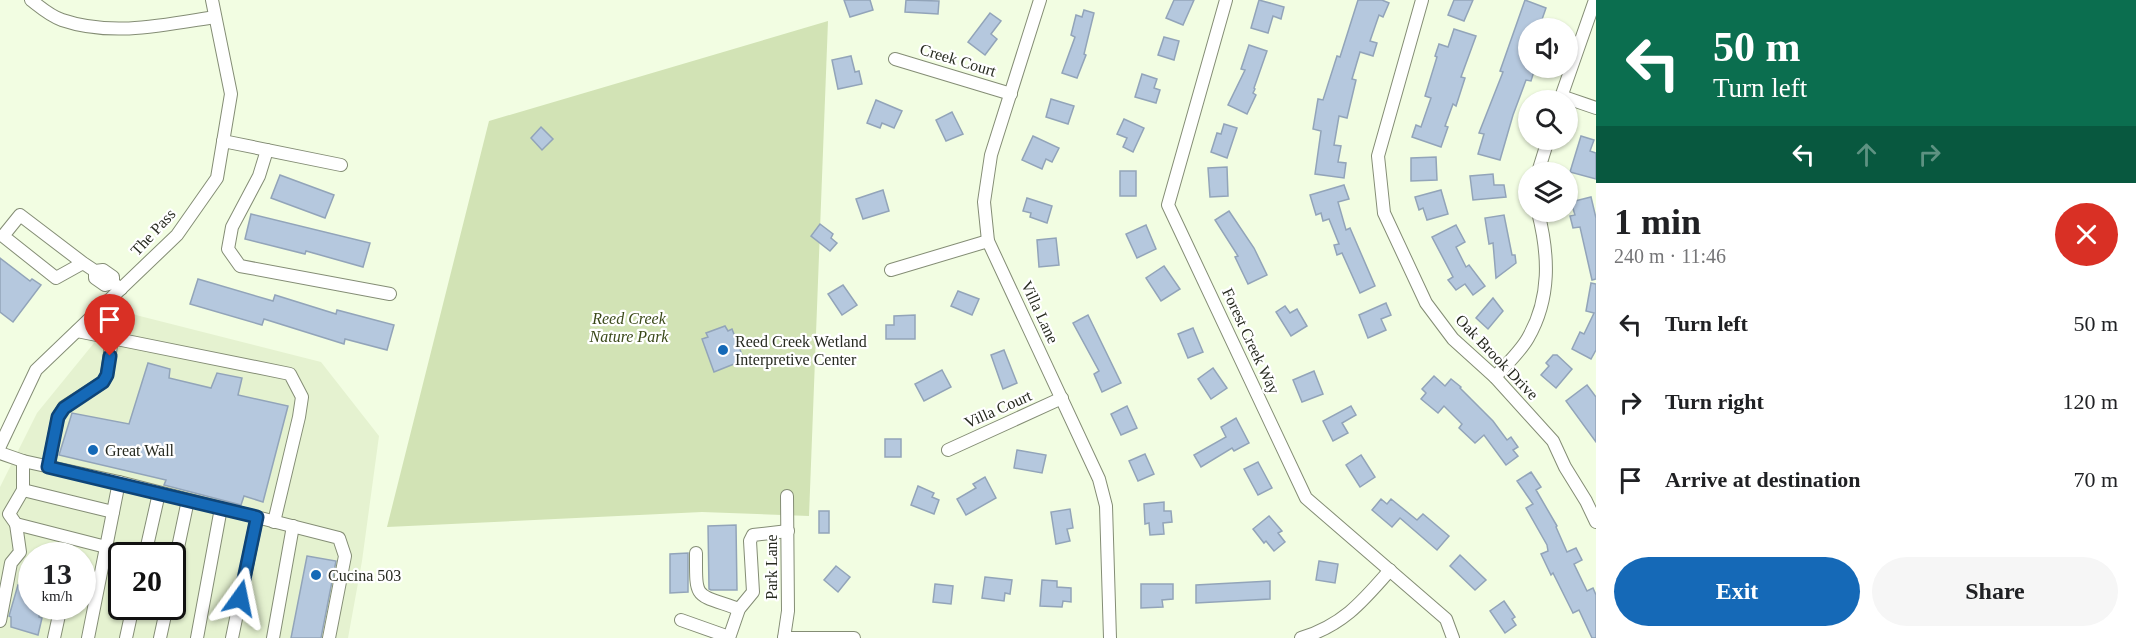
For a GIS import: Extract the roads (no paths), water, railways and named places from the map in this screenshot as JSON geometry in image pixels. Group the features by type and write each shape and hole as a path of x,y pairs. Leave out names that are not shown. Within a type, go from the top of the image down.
{"street":[{"path":"31,0 61,20 96,28 150,28 215,16"},
{"name":"The Pass","path":"0,446 36,370 77,331 117,286 177,235 217,178 231,94 212,0"},
{"name":"Villa Lane","path":"1040,0 991,155 984,202 988,241 1099,479 1106,506 1110,638"},
{"name":"Forest Creek Way","path":"1226,0 1168,205 1306,498 1446,619 1453,638"},
{"name":"Oak Brook Drive","path":"1422,0 1378,156 1384,213 1426,303 1453,339 1495,377 1553,441 1565,467 1591,498 1596,522"},
{"path":"1563,90 1595,0"},
{"name":"Creek Court","path":"896,59 1011,94"},
{"path":"1578,103 1596,108"},
{"path":"223,141 341,165"},
{"path":"267,150 259,176 232,227 228,249 240,266 390,294"},
{"path":"83,263 56,278 3,236 20,215 83,263 95,271 103,270 113,277 117,286"},
{"path":"1495,377 1527,339 1539,316 1548,270 1541,222"},
{"path":"891,270 988,241"},
{"path":"77,331 290,374 302,397 274,522"},
{"path":"48,467 58,417 64,408 103,382 107,375 112,338"},
{"name":"Villa Court","path":"948,450 1062,398"},
{"path":"0,453 23,461 119,482 339,538 345,556 329,638"},
{"path":"19,542 16,524 9,514 23,490 23,461"},
{"path":"88,638 119,482"},
{"path":"23,490 113,512"},
{"path":"148,542 159,493"},
{"name":"Park Lane","path":"784,638 788,611 787,496"},
{"path":"179,542 188,500"},
{"path":"197,638 221,508"},
{"path":"232,638 257,517"},
{"path":"16,524 106,547"},
{"path":"273,638 293,526"},
{"path":"681,620 729,637 739,609 753,592 750,541 753,535 788,531"},
{"path":"696,553 698,592 739,609"},
{"path":"0,621 11,563 18,554"},
{"path":"1301,638 1339,622 1390,570"},
{"path":"54,638 58,620"},
{"path":"126,638 130,620"},
{"path":"160,638 164,620"},
{"path":"784,638 854,638"}],"place":[{"name":"Reed Creek Wetland Interpretive Center","path":"723,350"},
{"name":"Great Wall","path":"93,450"},
{"name":"Cucina 503","path":"316,575"}],"park label":[{"name":"Reed Creek Nature Park","path":"629,327"}]}
